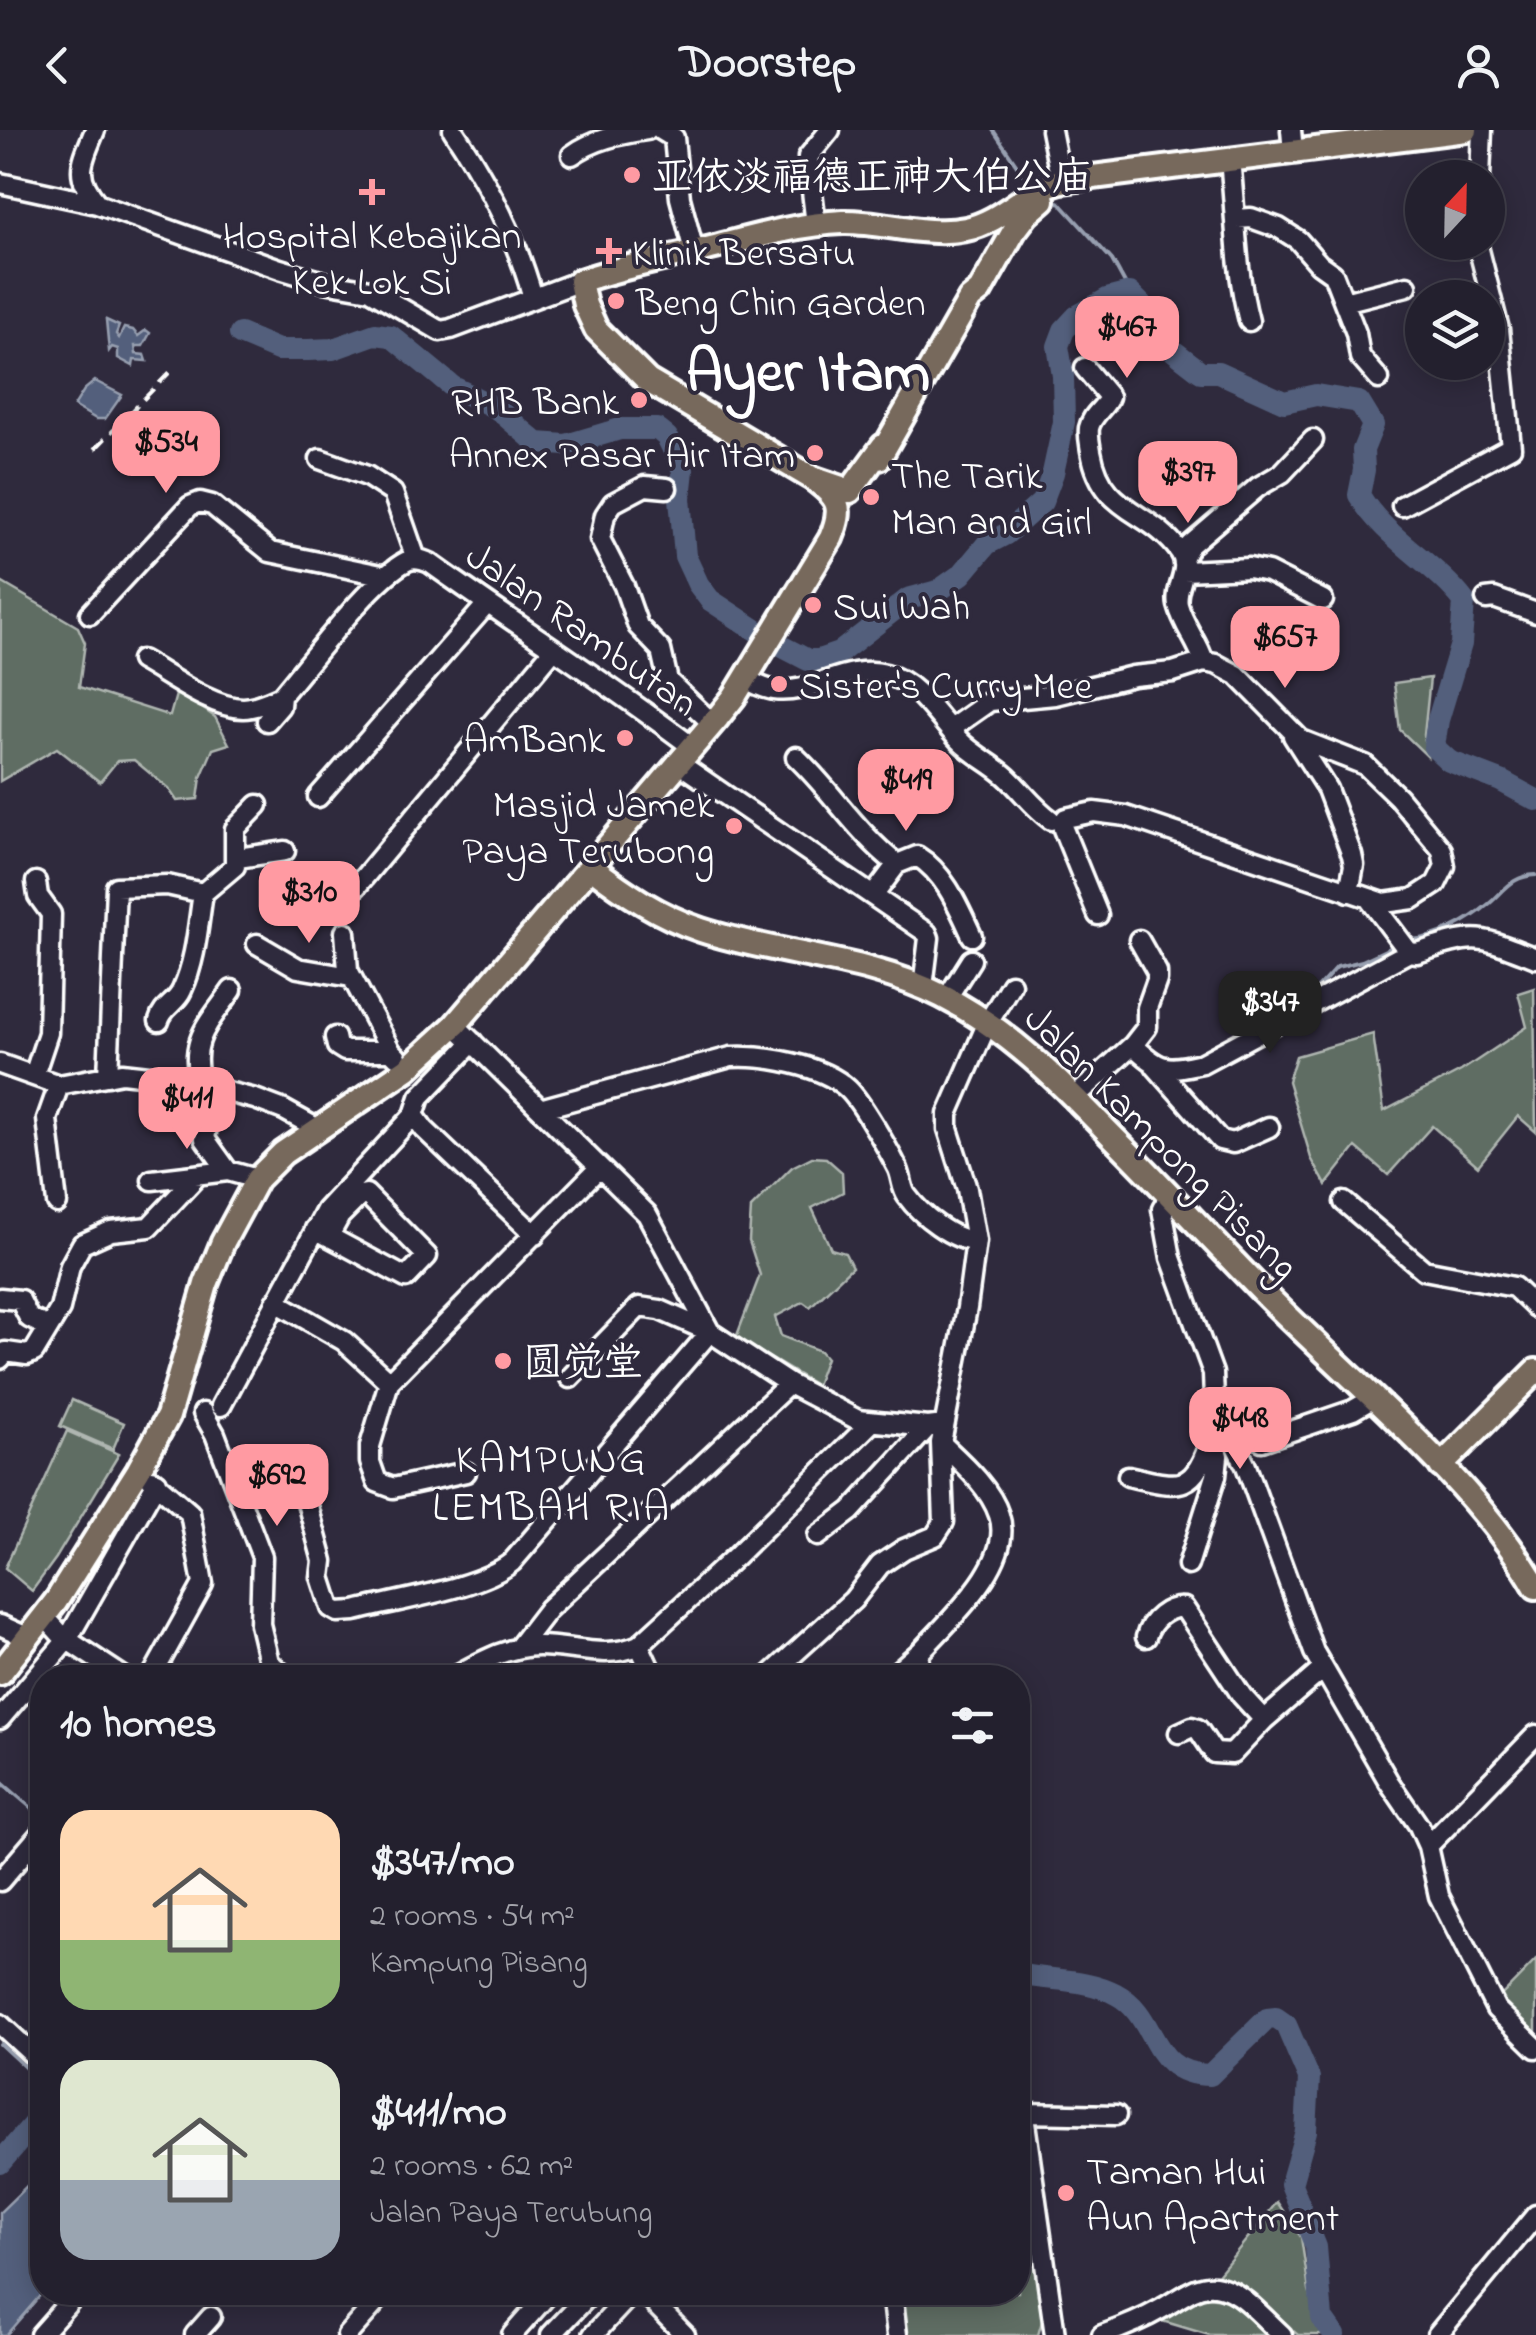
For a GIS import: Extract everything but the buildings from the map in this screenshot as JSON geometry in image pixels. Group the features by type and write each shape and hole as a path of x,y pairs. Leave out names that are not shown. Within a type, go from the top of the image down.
{"main road":[{"path":"831,538 839,510 834,497 812,478 648,381 596,329 588,316 580,281 816,225 846,222 947,231 966,229 1003,215 1034,191 1061,181 1230,160 1292,141 1466,130"},
{"path":"970,299 980,290 1026,214 1061,181"},
{"path":"0,1673 148,1477 222,1242 257,1179 284,1153 407,1069 454,1025 713,724 745,679 864,488 884,446 970,299 990,253 982,236 966,229"},
{"path":"812,478 850,492 884,446"},
{"name":"Jalan Kampong Pisang","path":"590,866 640,903 702,930 878,971 922,986 988,1022 1026,1050 1441,1466 1493,1523 1536,1587"},
{"path":"1441,1466 1536,1371"},
{"path":"1400,1426 1407,1446 1455,1493 1475,1504"}],"street":[{"path":"452,130 470,156 522,255 534,298"},
{"path":"572,155 613,132 647,130"},
{"path":"816,225 808,157 830,130"},
{"path":"1051,130 1061,181"},
{"path":"1481,160 1482,130"},
{"path":"97,131 80,168 83,187 97,204"},
{"path":"672,133 680,198 694,252"},
{"path":"1230,160 1237,270 1249,321"},
{"path":"0,183 97,204 280,269 370,290 440,330 451,330 580,281"},
{"path":"1236,219 1259,220 1298,240 1333,274 1356,333 1360,357 1379,379"},
{"path":"1402,506 1510,447 1499,329 1481,260"},
{"path":"1344,302 1405,286"},
{"path":"1085,368 1109,397 1093,417 1090,428 1096,473 1114,501 1153,523 1184,565"},
{"path":"1204,662 1178,605 1190,545 1282,473 1313,440"},
{"path":"320,460 367,476 393,492 416,559"},
{"path":"667,488 645,486 614,503 605,515 600,539 624,586 638,626 661,650 668,681 713,724"},
{"path":"90,614 190,506 200,502 212,506 270,552 386,576"},
{"name":"Jalan Rambutan","path":"267,721 280,706 281,696 386,576 406,561 430,563 624,695 684,754 927,933 922,986"},
{"path":"1184,565 1268,572 1324,600"},
{"path":"1486,599 1494,598 1536,613"},
{"path":"318,797 487,604"},
{"path":"356,888 553,650"},
{"path":"140,660 222,703 242,708 281,696"},
{"path":"950,728 990,701 1055,695 1133,676 1174,672 1204,662 1237,675 1301,740 1365,765 1398,796 1445,855 1444,874 1427,892 1400,902 1370,900 1126,816 1094,812 1060,822"},
{"path":"745,679 776,690 810,687 838,675 891,675 922,696 977,757 1060,822 1098,916"},
{"path":"1290,731 1328,790 1349,846 1354,865 1349,892"},
{"path":"796,757 826,785 849,819 897,864"},
{"path":"158,1021 164,1008 175,1002 182,990 194,955 203,893 218,877 232,870 238,858 235,829 258,805"},
{"path":"238,858 285,851"},
{"path":"873,896 897,864 912,857 922,858 944,883 972,936"},
{"path":"34,1074 48,1034 51,914 38,896 36,882"},
{"path":"108,1076 116,887 166,885 203,893"},
{"path":"1370,900 1403,946"},
{"path":"345,932 350,977 392,1051 407,1069"},
{"path":"1155,1066 1181,1068 1221,1056 1403,946 1478,937 1536,958"},
{"path":"1075,1098 1148,1026 1147,1008 1157,980 1152,961 1138,940"},
{"path":"257,944 298,968 350,977"},
{"path":"946,998 971,960"},
{"path":"782,1665 854,1600 880,1566 941,1530 944,1522 937,1432 967,1308 976,1241 967,1189 948,1129 948,1114 988,1022 1011,984"},
{"path":"228,1171 205,1139 207,1088 195,1064 202,1033 232,990"},
{"path":"454,1025 647,1214 710,1332"},
{"path":"335,1038 337,1046 345,1051 392,1051"},
{"path":"322,1232 329,1206 414,1115 420,1097 472,1042"},
{"path":"1133,1045 1220,1140 1233,1143 1269,1128"},
{"path":"540,1109 731,1057 760,1056 827,1075 849,1089 899,1170 905,1194 950,1234 962,1241 976,1241"},
{"path":"0,1064 59,1085 108,1076 150,1075 284,1110 320,1130"},
{"path":"58,1204 47,1119 59,1085"},
{"path":"414,1115 535,1235"},
{"path":"466,1472 392,1488 377,1482 370,1462 370,1446 389,1382 599,1168"},
{"path":"152,1180 228,1171 257,1179"},
{"path":"0,1359 6,1352 31,1355 60,1309 70,1266 82,1244 111,1231 148,1228 198,1174"},
{"path":"272,1665 260,1624 262,1557 215,1434 212,1409 322,1232 361,1194 366,1194 427,1256 406,1278 322,1232"},
{"path":"1128,1476 1171,1484 1188,1481 1200,1470 1212,1435 1213,1373 1171,1258 1162,1209 1170,1196"},
{"path":"1344,1202 1427,1272 1514,1287 1536,1308"},
{"path":"0,1298 20,1300 30,1318 48,1327"},
{"path":"276,1302 344,1342 389,1382"},
{"path":"570,1378 639,1307 660,1310 710,1332 829,1406 871,1423 937,1432 972,1473 999,1514 1002,1538 998,1558 922,1651 905,1665"},
{"path":"299,1473 323,1562 321,1577 332,1608 338,1612 473,1581 512,1562 710,1332"},
{"path":"518,1648 548,1609 789,1384"},
{"path":"1262,1441 1372,1400"},
{"path":"1214,1401 1246,1466 1323,1669 1428,1846 1444,1907 1496,2009 1536,2048"},
{"path":"475,1665 518,1648 622,1651 640,1645 736,1557 871,1423"},
{"path":"818,1536 937,1432"},
{"path":"1188,1565 1216,1476 1218,1456 1212,1435"},
{"path":"44,1665 65,1639 148,1477 190,1513 203,1584 159,1665"},
{"path":"1146,1637 1154,1621 1174,1608 1184,1608 1242,1696 1264,1720"},
{"path":"0,1625 37,1628 65,1639 105,1665"},
{"path":"640,1645 648,1665"},
{"path":"918,1665 922,1651"},
{"path":"1178,1733 1192,1727 1198,1729 1214,1753 1226,1756 1323,1669"},
{"path":"0,1719 30,1682"},
{"path":"1428,1846 1536,1735"},
{"path":"0,1881 30,1846"},
{"path":"0,2024 30,2053"},
{"path":"1030,2114 1116,2115"},
{"path":"1030,2151 1055,2335"},
{"path":"1437,2335 1536,2215"},
{"path":"1102,2335 1162,2308 1191,2289 1206,2286 1244,2299 1282,2335"},
{"path":"40,2335 67,2305"},
{"path":"347,2335 374,2305"},
{"path":"512,2335 541,2305"},
{"path":"569,2305 575,2310"},
{"path":"551,2335 580,2305"},
{"path":"594,2335 621,2305"},
{"path":"656,2305 686,2335"},
{"path":"894,2305 897,2335"},
{"path":"195,2335 211,2316"}],"green space":[{"path":"1,582 78,627 85,643 79,687 170,716 177,691 215,717 229,744 213,749 201,777 198,799 177,801 169,789 134,760 117,761 100,782 57,748 0,781"},
{"path":"1430,678 1424,735 1427,756 1400,730 1394,683"},
{"path":"1534,988 1536,1132 1518,1116 1478,1166 1432,1126 1388,1175 1356,1147 1326,1185 1311,1158 1288,1081 1296,1056 1373,1034 1384,1111 1461,1071 1527,1027 1518,993"},
{"path":"812,1157 826,1158 842,1172 843,1192 812,1208 831,1249 845,1253 852,1267 810,1307 803,1302 775,1317 781,1336 820,1351 826,1358 816,1385 736,1338 760,1275 749,1241 751,1208 792,1167"},
{"path":"72,1400 124,1423 113,1449 60,1426"},
{"path":"67,1431 119,1454 32,1591 5,1568"},
{"path":"1536,1960 1536,2037 1500,1997"},
{"path":"1277,2202 1301,2237 1309,2291 1323,2335 1298,2335 1243,2288 1217,2276"},
{"path":"1030,2217 1042,2321 1038,2335 908,2335 903,2305 1030,2305"},
{"path":"1206,2297 1235,2304 1269,2335 1209,2335 1159,2320 1187,2302"}],"water":[{"path":"106,320 119,326 119,338 124,328 138,336 146,330 150,333 143,346 135,346 136,354 145,355 147,361 134,360 133,366 118,358 118,349 112,347 109,351"},
{"path":"95,381 122,395 105,419 96,419 74,406"},
{"path":"30,2183 32,2305 6,2335 0,2335 0,2212"}],"waterway":[{"path":"993,130 1029,183"},
{"path":"1059,202 1112,260 1130,293"},
{"path":"240,334 278,350 333,349 375,334 391,336 453,387 496,408 537,443 566,445 620,429 657,429 667,437 683,470 680,498 685,556 698,584 710,600 777,644 808,660 819,660 839,653 908,599 938,591 962,574 987,544 1006,534 1042,502 1064,422 1058,346 1064,330 1077,316 1107,299 1130,293 1146,309 1162,342 1201,372 1218,372 1284,402 1316,395 1359,402 1373,425 1363,450 1359,495 1382,524 1464,601 1461,644 1434,747 1449,761 1501,781 1536,800"},
{"path":"1410,940 1452,928 1482,910 1515,881 1536,875"},
{"path":"1312,994 1337,967 1362,961 1396,945"},
{"path":"1251,1008 1283,1007 1304,998"},
{"path":"0,1781 30,1807"},
{"path":"1030,1976 1080,1982 1116,1994 1140,2016 1164,2055 1175,2066 1190,2072 1210,2075 1267,2019 1276,2018 1286,2025 1309,2078 1306,2131 1291,2184 1316,2247 1322,2318 1334,2335"},
{"path":"0,2044 30,2072"},
{"path":"0,2163 30,2128"}],"railway":[{"path":"95,449 173,369"}],"place":[{"name":"亚依淡福德正神大伯公庙","path":"632,175"},
{"name":"Hospital Kebajikan Kek Lok Si","path":"372,192"},
{"name":"Klinik Bersatu","path":"609,251"},
{"name":"Beng Chin Garden","path":"616,301"},
{"name":"RHB Bank","path":"639,400"},
{"name":"Annex Pasar Air Itam","path":"815,453"},
{"name":"The Tarik Man and Girl","path":"871,497"},
{"name":"Sui Wah","path":"813,605"},
{"name":"Sister's Curry Mee","path":"779,684"},
{"name":"AmBank","path":"625,738"},
{"name":"Masjid Jamek Paya Terubong","path":"734,826"},
{"name":"圆觉堂","path":"503,1361"},
{"name":"Taman Hui Aun Apartment","path":"1066,2193"}],"district":[{"name":"Ayer Itam","path":"808,369"},
{"name":"KAMPUNG LEMBAH RIA","path":"552,1481"}]}
